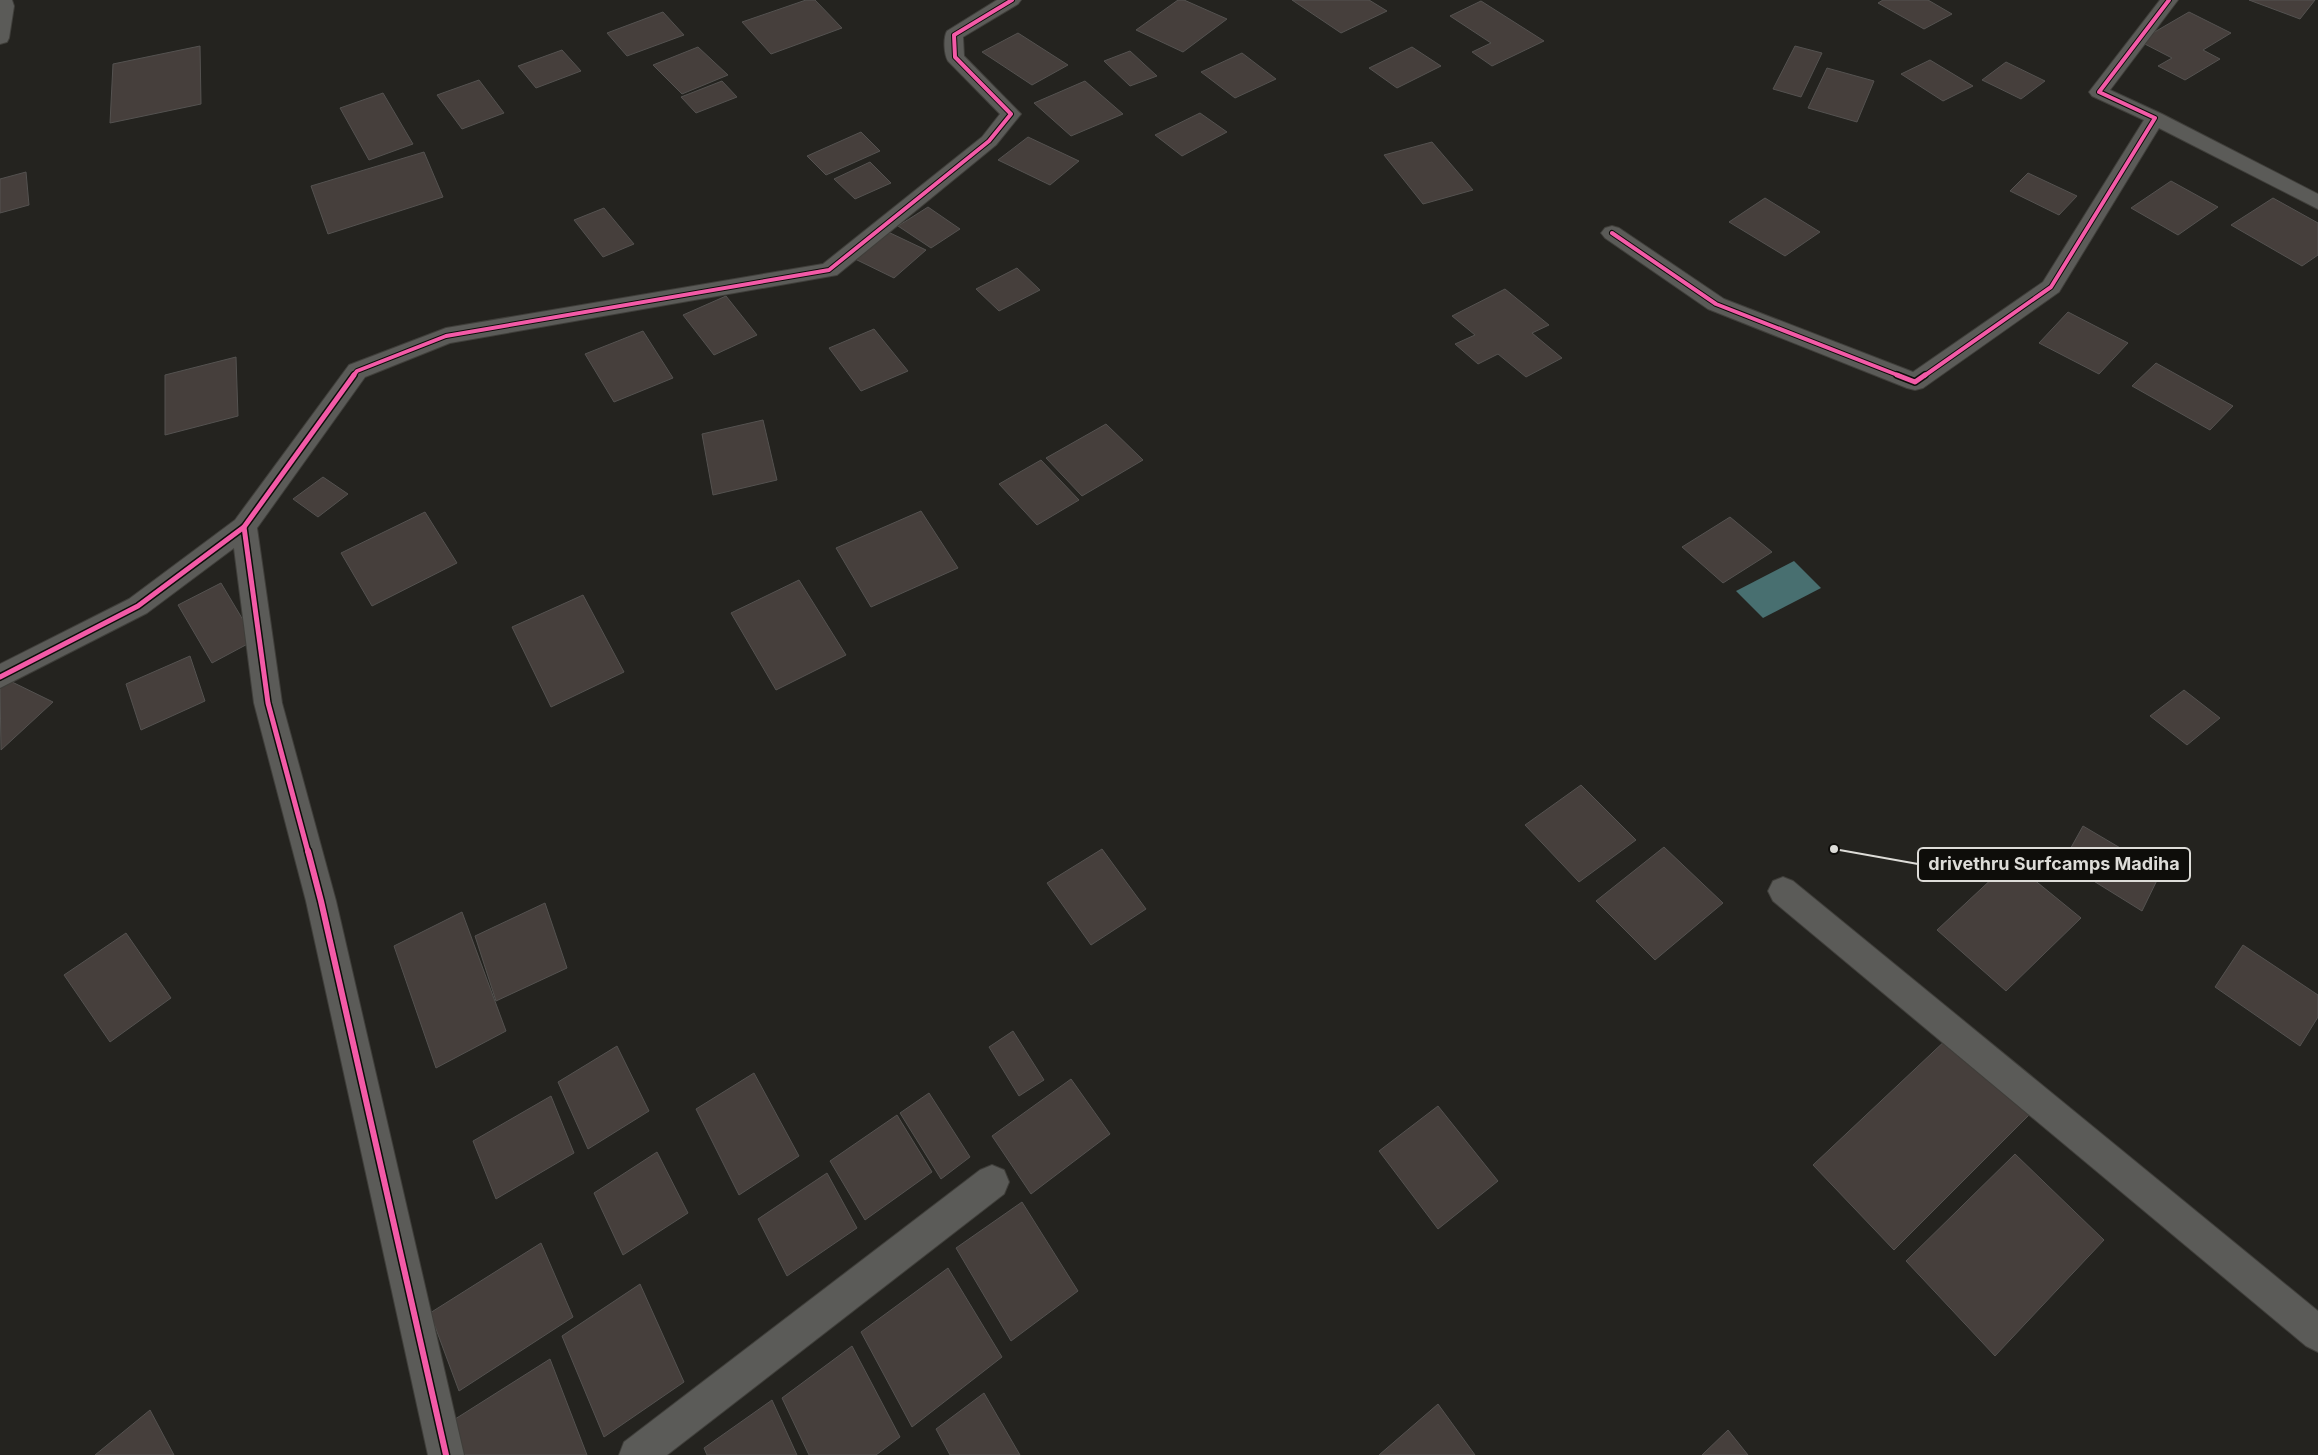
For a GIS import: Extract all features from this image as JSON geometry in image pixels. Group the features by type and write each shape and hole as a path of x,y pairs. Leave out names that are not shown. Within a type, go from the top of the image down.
{"street":[{"path":"0,38 5,6 3,0"},
{"path":"0,677 138,606 244,527 357,371 446,336 829,270 989,141 1011,114 955,57 954,35 999,6 1012,0"},
{"path":"2169,0 2099,92 2155,118 2318,202"},
{"path":"1612,233 1716,304 1915,382 2051,287 2155,118"},
{"path":"244,527 268,703 322,901 446,1455"},
{"path":"1784,891 2318,1334"},
{"path":"637,1455 992,1182"}],"water":[{"path":"1794,561 1821,588 1763,618 1736,591"}],"building":[{"path":"806,0 815,0 842,28 771,54 742,22"},
{"path":"1178,0 1184,0 1227,19 1183,52 1136,30"},
{"path":"1292,0 1369,0 1387,11 1341,33"},
{"path":"1883,0 1928,0 1952,14 1924,29 1878,3"},
{"path":"2249,0 2315,0 2300,19"},
{"path":"1481,1 1544,41 1492,66 1472,52 1491,43 1450,16"},
{"path":"663,12 684,35 627,56 607,33"},
{"path":"2189,12 2231,33 2203,50 2220,59 2185,80 2158,66 2172,58 2139,41"},
{"path":"1018,33 1068,65 1032,85 982,52"},
{"path":"200,46 201,104 110,123 113,64"},
{"path":"1795,46 1822,53 1801,97 1773,89"},
{"path":"698,47 728,75 682,94 653,65"},
{"path":"1412,47 1441,66 1397,88 1369,68"},
{"path":"562,50 581,71 536,88 518,66"},
{"path":"1130,51 1157,76 1130,86 1104,61"},
{"path":"1242,53 1276,79 1235,98 1201,72"},
{"path":"1930,60 1973,86 1943,101 1901,74"},
{"path":"2006,62 2045,81 2021,99 1982,80"},
{"path":"1827,68 1874,81 1857,122 1808,108"},
{"path":"479,80 504,113 462,129 437,95"},
{"path":"722,81 737,97 696,113 681,97"},
{"path":"1085,81 1123,114 1071,136 1034,103"},
{"path":"383,93 413,144 369,160 340,108"},
{"path":"1200,113 1227,132 1182,156 1155,135"},
{"path":"861,132 880,151 826,175 807,156"},
{"path":"1028,137 1079,161 1050,185 998,160"},
{"path":"1432,142 1473,190 1423,204 1384,155"},
{"path":"424,152 443,197 328,234 311,186"},
{"path":"870,162 891,183 855,199 834,179"},
{"path":"26,172 29,205 0,213 0,179"},
{"path":"2028,173 2077,196 2059,215 2010,191"},
{"path":"2171,181 2218,207 2178,235 2131,208"},
{"path":"1765,198 1820,232 1785,256 1729,222"},
{"path":"2273,198 2318,223 2318,255 2302,266 2231,225"},
{"path":"928,207 960,229 931,248 898,226"},
{"path":"604,208 634,244 603,257 574,220"},
{"path":"886,231 926,250 894,278 853,258"},
{"path":"1017,268 1040,290 999,311 976,289"},
{"path":"1505,289 1549,325 1532,333 1562,358 1526,377 1498,354 1478,364 1455,344 1475,335 1452,316"},
{"path":"726,296 757,335 714,355 683,315"},
{"path":"2068,312 2128,343 2099,374 2039,343"},
{"path":"874,329 908,371 861,391 829,348"},
{"path":"643,331 673,378 614,402 585,354"},
{"path":"236,357 238,416 165,435 165,375"},
{"path":"2156,363 2233,406 2210,430 2132,386"},
{"path":"763,420 777,480 713,495 702,434"},
{"path":"1106,424 1143,460 1082,496 1046,458"},
{"path":"1041,460 1079,500 1037,525 999,484"},
{"path":"323,477 348,494 318,517 293,499"},
{"path":"921,511 958,568 871,607 836,548"},
{"path":"425,512 457,563 372,606 341,553"},
{"path":"1730,517 1772,552 1723,583 1682,547"},
{"path":"799,580 846,655 776,690 731,613"},
{"path":"221,583 255,640 212,663 178,605"},
{"path":"583,595 624,672 551,707 512,627"},
{"path":"190,656 205,701 141,730 126,684"},
{"path":"8,680 53,702 1,750 0,687"},
{"path":"2184,690 2220,718 2187,745 2150,716"},
{"path":"1581,785 1636,840 1579,882 1525,825"},
{"path":"2083,826 2161,872 2142,911 2063,862"},
{"path":"1664,847 1723,903 1655,960 1596,901"},
{"path":"1102,849 1146,909 1091,945 1047,883"},
{"path":"2011,861 2081,918 2006,991 1937,930"},
{"path":"545,903 567,968 496,1001 475,936"},
{"path":"462,912 506,1031 436,1068 394,946"},
{"path":"126,933 171,998 110,1042 64,975"},
{"path":"2243,945 2318,995 2318,1017 2300,1046 2215,987"},
{"path":"1013,1031 1044,1080 1019,1096 989,1047"},
{"path":"1949,1037 2030,1114 1894,1250 1813,1165"},
{"path":"617,1046 649,1111 588,1149 558,1082"},
{"path":"754,1073 799,1156 739,1195 696,1109"},
{"path":"1071,1079 1110,1134 1031,1194 992,1136"},
{"path":"929,1093 970,1157 941,1179 900,1113"},
{"path":"551,1096 574,1153 496,1199 473,1141"},
{"path":"1438,1106 1498,1181 1438,1229 1379,1151"},
{"path":"897,1115 932,1172 865,1220 830,1161"},
{"path":"657,1152 688,1213 623,1255 594,1193"},
{"path":"2015,1154 2104,1240 1995,1356 1906,1261"},
{"path":"827,1173 857,1228 787,1276 758,1219"},
{"path":"1022,1202 1078,1291 1011,1341 956,1248"},
{"path":"541,1243 573,1317 459,1391 430,1313"},
{"path":"948,1268 1002,1357 912,1427 861,1332"},
{"path":"640,1284 684,1382 604,1437 562,1336"},
{"path":"852,1346 900,1437 876,1455 809,1455 782,1398"},
{"path":"550,1359 587,1455 463,1455 452,1421"},
{"path":"984,1393 1020,1455 950,1455 936,1429"},
{"path":"772,1400 797,1455 707,1455 704,1448"},
{"path":"1438,1404 1475,1455 1379,1455"},
{"path":"150,1410 174,1455 95,1455"},
{"path":"1728,1430 1748,1455 1702,1455"}],"cycle path":[{"path":"0,677 138,606 244,527 357,371 446,336 829,270 989,141 1011,114 955,57 954,35 999,6 1012,0"},
{"path":"1612,233 1716,304 1915,382 2051,287 2155,118 2099,92 2169,0"},
{"path":"244,527 268,703 321,901 446,1455"}],"place":[{"name":"drivethru Surfcamps Madiha","path":"1834,849"}]}
